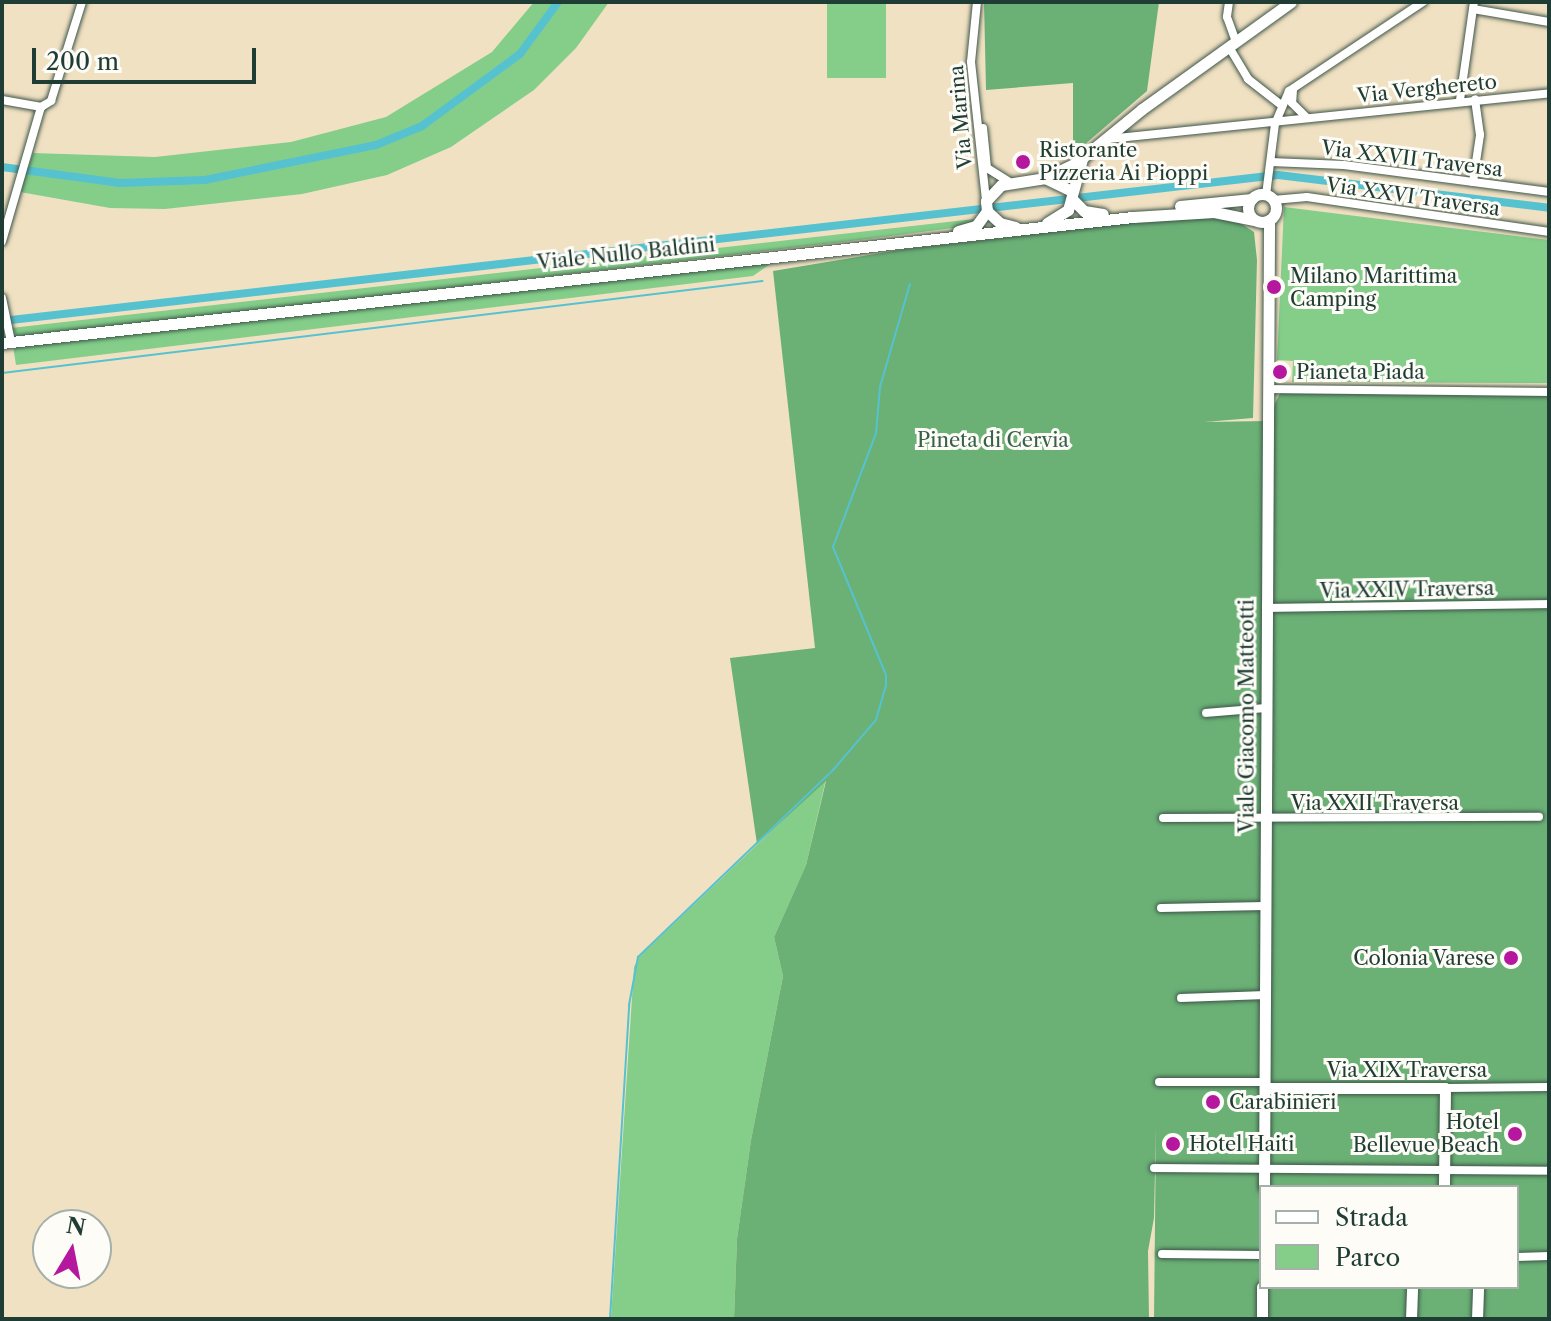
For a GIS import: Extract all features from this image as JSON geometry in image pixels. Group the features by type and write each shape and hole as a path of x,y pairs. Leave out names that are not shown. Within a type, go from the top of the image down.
{"street":[{"path":"2,100 41,107 51,101 82,2"},
{"name":"Via Marina","path":"977,2 971,62 986,206"},
{"path":"1229,2 1227,17 1232,45 1248,79 1281,105"},
{"path":"854,246 971,228 996,188 1012,182 1045,178 1082,159 1142,109 1291,2"},
{"path":"1252,199 1248,208 1262,221 1275,213 1270,193 1275,124 1281,105 1294,85 1423,2"},
{"path":"1460,100 1473,5 1549,22"},
{"name":"Via Marina","path":"973,30 987,168 1012,182"},
{"path":"1294,85 1292,103 1308,118"},
{"name":"Via Verghereto","path":"1102,140 1549,93"},
{"path":"1473,182 1480,135 1475,99"},
{"path":"2,241 41,107"},
{"path":"1142,109 1138,125 1153,133"},
{"path":"986,206 1000,223 1033,229 1064,214 1082,159"},
{"name":"Via XXVII Traversa","path":"1271,164 1344,165 1549,192"},
{"path":"1045,178 1072,195 1084,211 1102,214 1252,199 1270,193"},
{"name":"Via XXVI Traversa","path":"1270,193 1549,232"},
{"name":"Viale Nullo Baldini","path":"8,339 1033,229 1214,212 1262,221"},
{"name":"Viale Giacomo Matteotti","path":"1262,221 1268,245 1264,1185"},
{"path":"2,298 7,307 8,339"},
{"path":"1268,389 1549,392"},
{"name":"Via XXIV Traversa","path":"1266,608 1549,604"},
{"path":"1206,713 1265,708"},
{"name":"Via XXII Traversa","path":"1163,818 1539,817"},
{"path":"1161,908 1265,906"},
{"path":"1181,998 1266,995"},
{"name":"Via XIX Traversa","path":"1159,1082 1549,1087"},
{"path":"1444,1185 1445,1088"},
{"path":"1154,1168 1549,1171"},
{"path":"1162,1254 1259,1255"},
{"path":"1519,1257 1549,1256"},
{"path":"1262,1289 1262,1319"},
{"path":"1411,1319 1412,1289"},
{"path":"1477,1319 1478,1289"}],"green space":[{"path":"534,2 609,2 576,48 534,90 451,147 387,175 302,194 165,209 110,208 20,192 33,153 155,157 291,142 386,117 492,52"},
{"path":"827,2 886,2 886,78 827,78"},
{"path":"984,2 1159,2 1147,91 1084,145 1073,143 1073,83 986,90"},
{"path":"1284,207 1549,240 1549,383 1292,382 1293,361 1277,360"},
{"name":"Pineta di Cervia","path":"1198,215 1234,219 1254,232 1257,260 1253,418 1204,422 1267,421 1280,393 1549,396 1549,1319 1154,1319 1156,1127 1154,1218 1148,1251 1149,1319 734,1319 737,1239 751,1140 783,976 774,937 806,865 826,781 757,844 730,658 815,648 773,271 905,249"},
{"path":"974,219 968,226 868,239 18,338 11,328"},
{"path":"773,262 753,276 16,365 13,346"},
{"path":"826,779 806,865 774,937 783,976 751,1140 737,1239 734,1319 611,1319 634,967 639,957"}],"waterway":[{"path":"2,167 120,183 205,180 376,145 422,126 520,54 558,2"},
{"path":"2,321 1278,175 1549,208"},
{"path":"2,373 762,281"},
{"path":"610,1319 629,1005 638,957 833,770 876,720 886,686 886,675 833,547 876,433 880,387 910,284"}],"place":[{"name":"Ristorante Pizzeria Ai Pioppi","path":"1023,162"},
{"name":"Milano Marittima Camping","path":"1274,287"},
{"name":"Pianeta Piada","path":"1280,372"},
{"name":"Colonia Varese","path":"1511,958"},
{"name":"Carabinieri","path":"1213,1102"},
{"name":"Hotel Bellevue Beach","path":"1515,1134"},
{"name":"Hotel Haiti","path":"1173,1144"}]}
